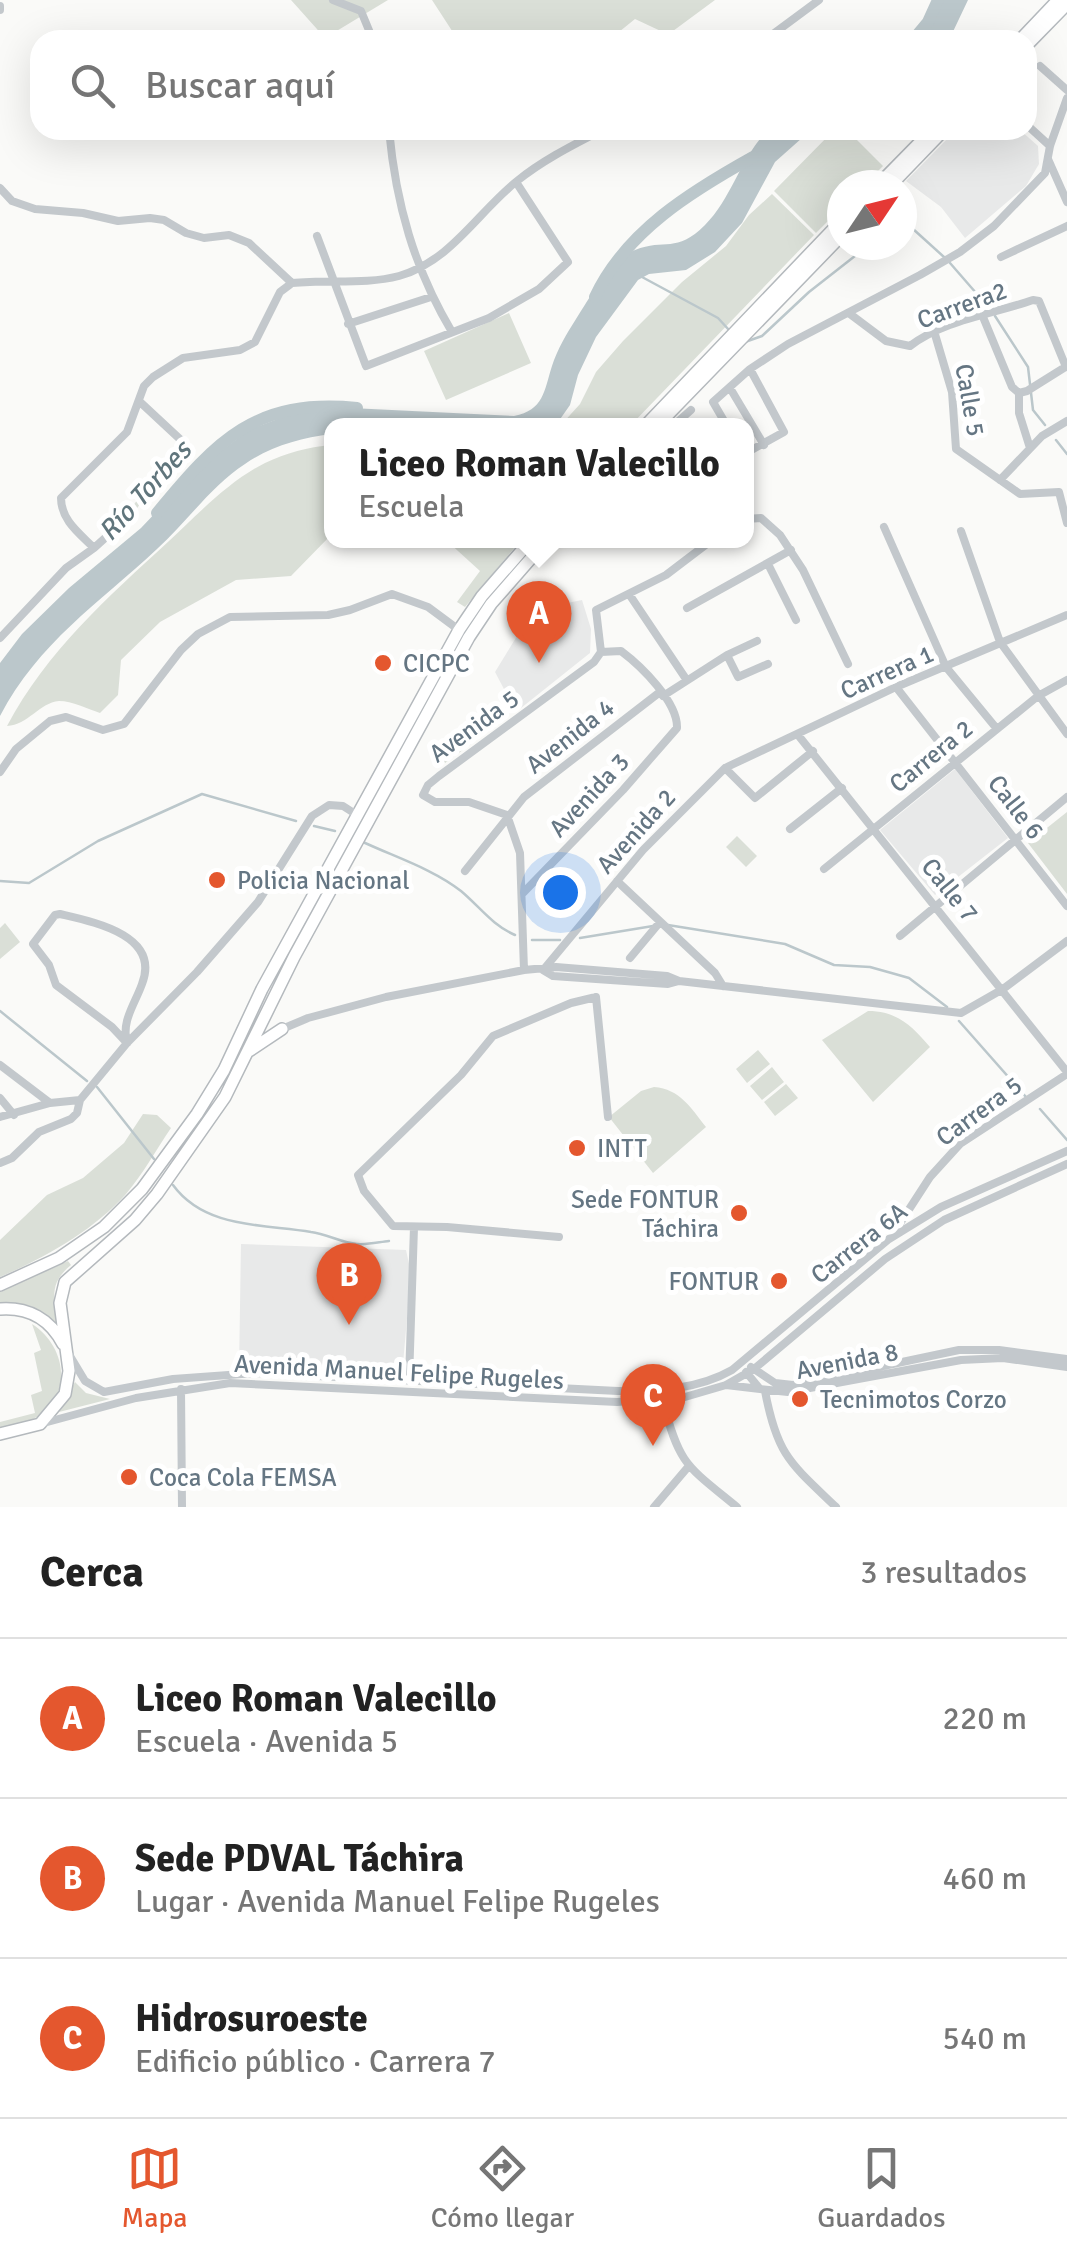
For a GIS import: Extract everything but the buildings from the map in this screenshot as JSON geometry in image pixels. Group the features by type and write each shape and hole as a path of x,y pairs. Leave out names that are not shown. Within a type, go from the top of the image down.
{"highway":[{"path":"1030,30 1058,0"},
{"path":"1037,35 1067,4"},
{"path":"893,170 922,140"},
{"path":"905,170 934,140"},
{"path":"653,418 827,236"},
{"path":"666,418 827,251"},
{"path":"0,1434 40,1424 65,1394 69,1372 60,1303 65,1282 135,1220 158,1194 225,1097 459,630 524,548"},
{"path":"0,1285 59,1258 104,1227 162,1163 224,1070 262,989 469,637 491,604 540,548"},
{"path":"249,1051 282,1029 268,1022 264,1014"},
{"path":"0,1309 30,1312 43,1320 54,1328 67,1352"}],"street":[{"path":"333,0 361,11 369,30"},
{"path":"778,30 819,0"},
{"path":"1040,66 1067,90"},
{"path":"722,418 712,402 750,369 788,344 850,314 976,241 1026,196 1045,173 1067,98"},
{"path":"1037,134 1050,146"},
{"path":"391,140 404,228 431,296 452,332"},
{"path":"94,548 61,510 61,498 128,432 144,386 153,377 183,358 240,350 255,342 280,292 292,283 396,277 420,268 462,238 516,182 584,140"},
{"path":"1048,160 1067,202"},
{"path":"316,236 366,366 516,304 539,290 568,262 516,182"},
{"path":"0,188 12,201 35,209 82,212 118,221 150,218 204,238 229,235 248,243 292,283"},
{"path":"1002,257 1067,226"},
{"path":"348,324 431,296"},
{"name":"Carrera2","path":"850,314 898,346 910,346 934,331 1033,300 1039,302 1067,366"},
{"path":"983,317 1012,387 1019,392 1026,392 1067,366"},
{"name":"Calle 5","path":"934,331 952,392 956,449 1025,496 1058,492 1067,523"},
{"path":"750,369 784,432 754,449"},
{"path":"730,388 748,418"},
{"path":"1019,392 1019,412 1030,448"},
{"path":"139,401 182,441"},
{"path":"682,418 691,410"},
{"path":"1000,480 1042,436 1067,421"},
{"path":"754,428 764,445"},
{"path":"754,518 761,518 791,550 848,664"},
{"path":"0,638 66,568 125,520"},
{"path":"884,527 946,667 997,728"},
{"path":"962,531 1000,642 1067,734"},
{"path":"662,694 621,651 600,652 596,610 666,576 702,548"},
{"path":"686,608 791,550"},
{"path":"768,564 796,620"},
{"path":"0,772 16,749 50,721 66,717 103,730 124,724 182,650 198,634 230,616 328,615 392,594 428,607 459,630"},
{"path":"629,594 686,680"},
{"name":"Carrera 1","path":"725,768 896,687 1067,615"},
{"name":"Avenida 4","path":"465,871 524,797 662,694 727,655 757,642"},
{"name":"Avenida 5","path":"508,815 469,802 436,802 422,796 439,776 583,672 600,652"},
{"path":"727,655 738,677 768,664"},
{"name":"Carrera 2","path":"824,869 1038,696 1067,680"},
{"name":"Calle 6","path":"896,687 1067,906"},
{"name":"Avenida 3","path":"523,893 674,734 678,722 662,694"},
{"name":"Calle 7","path":"798,735 1067,1073"},
{"path":"725,768 756,798 812,751"},
{"name":"Avenida 2","path":"543,970 616,881 682,808 725,768"},
{"path":"790,829 842,788"},
{"path":"900,936 1067,797"},
{"path":"0,1163 12,1158 39,1132 71,1120 80,1100 127,1042 198,972 258,902 312,816 330,805 343,806 362,818"},
{"path":"508,815 520,853 524,970"},
{"path":"616,881 715,973 723,986"},
{"path":"54,914 87,920 124,935 138,946 145,970 124,1030 127,1042 56,984 49,965 33,944 54,914"},
{"path":"630,958 660,922"},
{"path":"282,1029 386,997 556,967 667,976 961,1014 1003,989 1067,941"},
{"path":"543,970 554,976 668,984 680,980"},
{"path":"559,1237 393,1226 358,1175 462,1074 493,1036 571,1002 596,996 611,980"},
{"path":"596,996 608,1117"},
{"path":"0,1065 50,1103"},
{"name":"Carrera 5","path":"889,1239 944,1159 960,1144 1067,1073"},
{"path":"0,1098 14,1115"},
{"path":"0,1117 50,1103 80,1100"},
{"name":"Carrera 6A","path":"742,1363 889,1239 941,1208 1067,1150"},
{"name":"Carrera 6A","path":"750,1371 909,1242 990,1197 1067,1164"},
{"path":"924,1190 941,1208"},
{"path":"409,1380 414,1226"},
{"name":"Avenida 8","path":"750,1371 775,1383 793,1385 958,1350 999,1350 1067,1359"},
{"name":"Avenida Manuel Felipe Rugeles","path":"67,1352 85,1381 104,1392 232,1373 654,1391 717,1378 742,1363"},
{"name":"Avenida 8","path":"726,1385 798,1391 978,1358 1067,1367"},
{"path":"742,1363 762,1390 777,1442 836,1507"},
{"name":"Avenida Manuel Felipe Rugeles","path":"40,1424 180,1389 230,1383 664,1400 726,1385 750,1371"},
{"path":"180,1389 182,1507"},
{"path":"664,1400 677,1451 688,1467 736,1507"},
{"path":"654,1507 688,1467"}],"shaded area":[{"path":"291,0 388,0 338,30 318,30"},
{"path":"432,0 715,0 674,30 659,30 635,19 621,30 452,30"},
{"path":"939,0 968,0 954,30 922,30"},
{"path":"800,140 775,162 742,223 715,252 686,270 649,274 638,280 596,337 578,375 570,405 561,418 324,418 324,435 265,452 221,483 157,549 51,645 0,716 0,663 22,634 69,588 141,528 198,468 249,430 288,415 330,407 514,416 531,409 541,398 566,336 609,270 635,250 678,242 695,234 722,203 758,141"},
{"path":"824,140 857,140 883,166 879,170 827,170 827,222 816,233 774,191"},
{"path":"946,140 1031,140 1038,146 1039,164 1026,186 965,238 941,207 917,189 917,170"},
{"path":"772,194 814,235 638,418 567,418 580,404 596,372 623,341 682,282 726,246 749,215"},
{"path":"509,313 531,363 446,400 424,351"},
{"path":"176,445 181,451 131,516 128,512"},
{"path":"324,446 324,542 291,576 236,580 160,622 121,660 118,695 100,713 59,701 7,726 59,650 123,583 214,499 265,463"},
{"path":"455,548 514,548 465,607 457,602 480,571"},
{"path":"582,600 591,629 590,653 516,712 495,672 533,610"},
{"path":"462,730 471,744 445,763 435,749"},
{"path":"955,769 1008,838 935,895 880,830"},
{"path":"1067,812 1067,894 1028,843"},
{"path":"737,836 757,856 746,867 726,847"},
{"path":"5,923 20,942 0,959 0,928"},
{"path":"868,1011 903,1021 930,1047 873,1102 822,1040"},
{"path":"758,1050 770,1064 747,1083 736,1069"},
{"path":"772,1067 784,1082 762,1100 750,1086"},
{"path":"786,1084 798,1098 775,1116 764,1102"},
{"path":"654,1087 678,1096 706,1127 653,1173 609,1117 641,1091"},
{"path":"143,1114 157,1115 171,1128 126,1194 99,1220 67,1242 0,1277 0,1240 47,1195 83,1178 124,1143"},
{"path":"241,1244 406,1250 411,1273 402,1375 261,1367 239,1370"},
{"path":"68,1261 71,1265 59,1278 54,1292 59,1324 31,1306 0,1302 0,1292"},
{"path":"32,1324 44,1334 59,1359 60,1387 45,1411 27,1422 0,1429 0,1422 35,1413 31,1395 42,1391 34,1353 41,1350"},
{"path":"75,1382 86,1393 110,1399 59,1412"}],"waterway":[{"name":"Río Torbes","path":"921,30 938,0"},
{"name":"Río Torbes","path":"595,297 624,252 663,215 753,157"},
{"path":"917,233 944,257"},
{"path":"745,342 762,336 850,260"},
{"path":"950,263 990,309"},
{"path":"642,277 718,318 729,330"},
{"path":"995,316 1028,367 1033,410 1045,425"},
{"name":"Río Torbes","path":"157,513 199,464 242,429 292,410 357,408"},
{"path":"1056,440 1067,454"},
{"path":"0,881 29,883 98,841 202,794 296,821"},
{"path":"314,826 335,831"},
{"path":"363,842 450,883 515,935"},
{"path":"668,925 785,944 834,965 870,967 909,978 947,1007"},
{"path":"580,938 653,926"},
{"path":"532,940 560,940"},
{"path":"0,1011 87,1081"},
{"path":"959,1021 1026,1097"},
{"path":"97,1087 154,1159"},
{"path":"1040,1109 1067,1140"},
{"path":"173,1185 201,1210 236,1222 317,1233 357,1244 389,1241"}],"place":[{"name":"CICPC","path":"383,663"},
{"name":"Liceo Roman Valecillo","path":"539,663"},
{"name":"Policia Nacional","path":"217,880"},
{"name":"INTT","path":"577,1148"},
{"name":"Sede FONTUR Táchira","path":"739,1213"},
{"name":"FONTUR","path":"779,1281"},
{"name":"Sede PDVAL Táchira","path":"349,1325"},
{"name":"Tecnimotos Corzo","path":"800,1399"},
{"name":"Hidrosuroeste","path":"653,1446"},
{"name":"Coca Cola FEMSA","path":"129,1477"}]}
